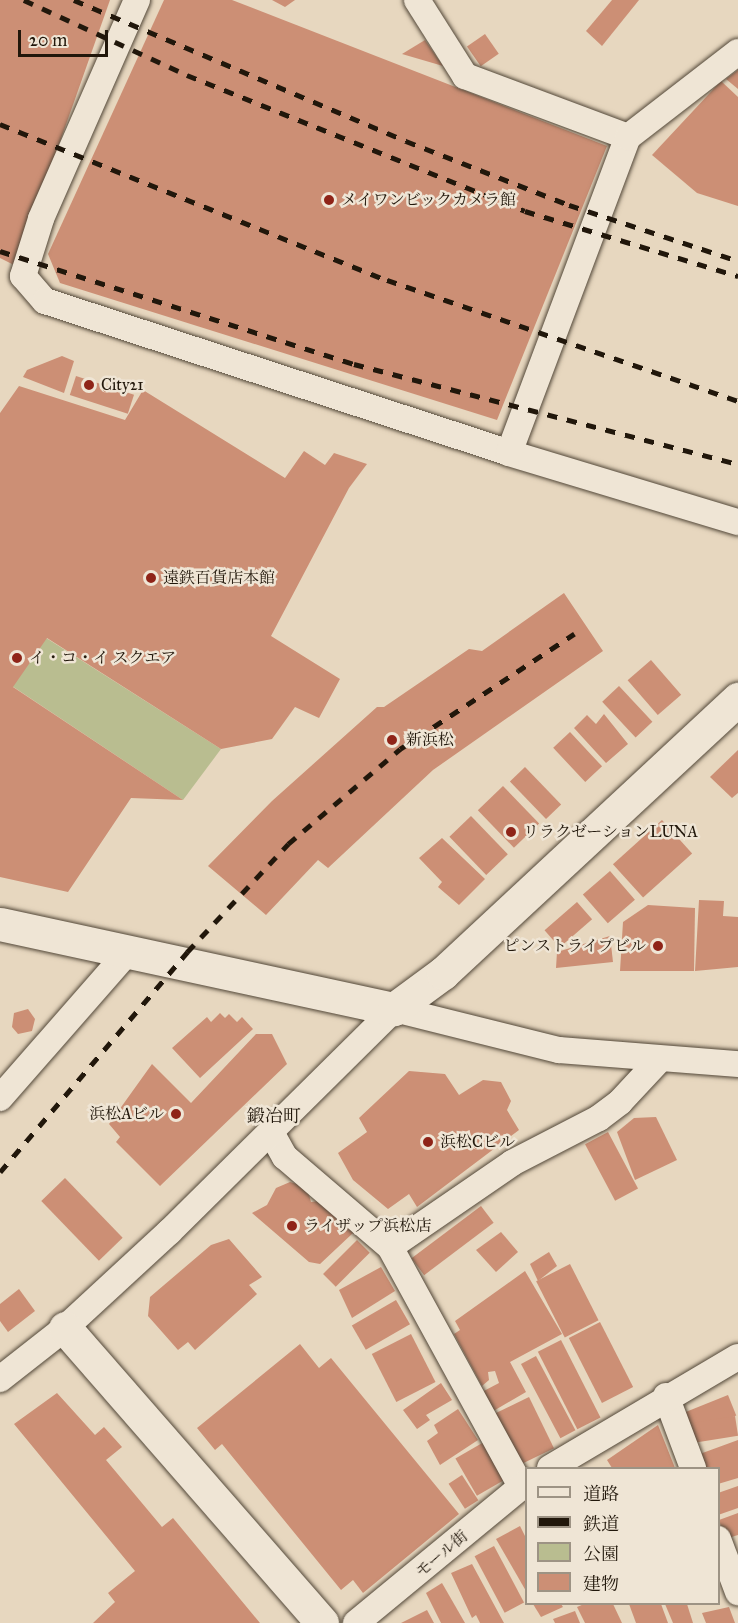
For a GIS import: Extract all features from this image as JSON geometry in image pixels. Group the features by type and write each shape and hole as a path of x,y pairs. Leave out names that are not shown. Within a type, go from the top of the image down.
{"street":[{"path":"137,0 41,219 23,276 45,302 509,453 738,522"},
{"path":"417,0 465,76 628,137"},
{"path":"509,453 628,137 738,52"},
{"path":"0,1379 65,1328 272,1134 394,1010 443,973 738,699"},
{"path":"0,924 126,954 394,1010 560,1050 738,1064"},
{"path":"0,1098 126,954"},
{"path":"390,1247 512,1163 599,1118 620,1102 660,1059"},
{"path":"272,1134 285,1157 390,1247 524,1485"},
{"path":"65,1328 322,1623"},
{"path":"552,1467 666,1396 738,1357"},
{"path":"666,1396 693,1467"},
{"name":"モール街","path":"356,1623 524,1485"},
{"path":"720,1544 738,1592"}],"green space":[{"path":"21,622 221,749 183,800 0,678"}],"building":[{"path":"0,0 110,0 16,266 0,258"},
{"name":"メイワンビックカメラ館","path":"164,0 232,0 607,146 497,420 60,283 48,254"},
{"path":"272,0 295,0 285,7"},
{"path":"612,0 639,0 602,46 586,31"},
{"path":"485,34 499,54 481,66 467,47"},
{"path":"425,40 443,66 402,54"},
{"path":"738,70 738,89 726,79"},
{"path":"721,81 738,97 738,206 697,193 652,155"},
{"path":"62,356 74,361 64,393 23,377 27,370"},
{"name":"City21","path":"76,376 134,395 128,414 70,395"},
{"name":"遠鉄百貨店本館","path":"19,386 125,420 143,390 285,478 304,451 325,465 334,453 367,464 349,488 271,636 340,679 319,718 295,707 272,739 221,749 47,638 13,687 183,800 131,798 68,892 0,877 0,413"},
{"path":"564,593 603,651 433,770 328,868 318,860 266,915 208,866 272,801 377,707 384,707 469,649 482,651"},
{"path":"651,660 681,695 658,715 628,680"},
{"path":"619,686 652,722 636,738 602,702"},
{"path":"604,714 628,744 606,763 574,728 587,715 596,724"},
{"path":"570,732 602,766 585,782 553,748"},
{"path":"738,750 738,793 732,798 710,777"},
{"path":"525,767 561,804 546,819 510,782"},
{"path":"503,786 539,823 514,848 478,810"},
{"path":"471,816 508,854 486,875 449,837"},
{"path":"662,820 692,853 643,898 613,864"},
{"path":"442,838 485,879 459,905 438,887 442,882 419,858"},
{"path":"610,871 635,900 608,923 583,895"},
{"path":"699,900 724,901 723,916 738,917 738,967 695,971"},
{"path":"577,902 592,919 560,948 545,930"},
{"name":"ピンストライプビル","path":"648,905 695,908 694,971 620,971 623,922"},
{"path":"610,936 613,962 556,968 557,952"},
{"path":"28,1009 35,1019 32,1031 18,1034 12,1027 14,1013"},
{"path":"220,1013 225,1018 229,1014 237,1022 242,1017 253,1029 200,1078 172,1048 207,1017 211,1022"},
{"name":"浜松Aビル","path":"256,1034 272,1034 287,1064 160,1186 116,1142 120,1137 109,1124 152,1064 191,1103"},
{"name":"浜松Cビル","path":"409,1071 445,1074 459,1095 483,1080 501,1082 511,1101 507,1110 519,1130 417,1207 409,1194 388,1209 353,1180 338,1153 367,1132 359,1118"},
{"path":"656,1117 677,1160 635,1180 617,1132 634,1118"},
{"path":"608,1132 638,1189 615,1201 585,1144"},
{"path":"65,1178 123,1238 99,1261 41,1201"},
{"path":"290,1182 307,1187 311,1202 328,1200 342,1219 339,1223 343,1230 349,1227 353,1233 320,1264 309,1262 252,1213 267,1205 276,1188"},
{"path":"481,1206 494,1223 424,1275 412,1258"},
{"path":"501,1232 518,1252 496,1272 476,1250"},
{"path":"229,1239 262,1277 249,1285 257,1294 195,1350 188,1342 178,1350 148,1316 150,1297 211,1245"},
{"path":"357,1240 370,1253 336,1287 323,1274"},
{"path":"549,1252 557,1266 538,1281 530,1264"},
{"path":"570,1264 599,1320 565,1337 536,1281"},
{"path":"381,1267 395,1291 352,1318 339,1290"},
{"path":"525,1271 562,1334 510,1362 526,1392 490,1413 480,1393 499,1383 495,1371 488,1372 489,1380 482,1386 454,1334 460,1330 455,1321"},
{"path":"19,1289 35,1311 8,1332 0,1321 0,1304"},
{"path":"396,1300 410,1324 366,1350 352,1326"},
{"path":"600,1322 633,1387 602,1403 569,1338"},
{"path":"411,1334 436,1382 396,1402 372,1354"},
{"path":"561,1340 600,1418 577,1429 538,1352"},
{"path":"300,1344 319,1368 331,1358 459,1514 363,1593 353,1580 341,1590 222,1444 215,1450 197,1428"},
{"path":"536,1356 575,1430 560,1438 521,1364"},
{"path":"441,1383 452,1400 426,1415 430,1420 417,1429 403,1410"},
{"path":"57,1393 95,1435 104,1427 122,1447 106,1460 162,1527 173,1518 260,1623 93,1623 115,1602 108,1593 135,1571 14,1424"},
{"path":"728,1395 736,1415 691,1434 683,1413"},
{"path":"529,1397 554,1448 519,1465 494,1414"},
{"path":"458,1409 478,1440 440,1465 427,1441 438,1433 434,1425"},
{"path":"735,1416 738,1436 690,1443 687,1424"},
{"path":"658,1425 675,1467 611,1467 607,1460"},
{"path":"738,1440 738,1478 720,1483 720,1467 701,1467 697,1455"},
{"path":"484,1442 506,1479 477,1496 455,1458"},
{"path":"462,1475 478,1500 465,1509 449,1484"},
{"path":"738,1486 738,1508 720,1514 720,1492"},
{"path":"738,1513 738,1535 725,1539 720,1520"},
{"path":"520,1526 525,1536 525,1589 496,1539"},
{"path":"494,1546 524,1603 505,1613 475,1556"},
{"path":"472,1564 504,1623 480,1623 476,1615 472,1618 451,1573"},
{"path":"442,1583 465,1623 441,1623 426,1593"},
{"path":"534,1605 562,1605 563,1607 541,1617"},
{"path":"613,1605 622,1623 585,1623 577,1607"},
{"path":"629,1605 661,1605 668,1623 636,1623"},
{"path":"665,1605 687,1605 693,1623 673,1623"},
{"path":"729,1607 735,1623 706,1623 702,1613"},
{"path":"427,1610 434,1623 401,1623"},
{"path":"575,1611 580,1623 555,1623 553,1619"}],"railway":[{"path":"24,0 187,75 525,211 738,276"},
{"path":"74,0 406,141 569,205 738,261"},
{"path":"0,124 387,280 738,401"},
{"path":"0,251 354,364 738,464"},
{"path":"0,1172 187,952 288,844 400,749 574,634"}],"place":[{"name":"メイワンビックカメラ館","path":"329,200"},
{"name":"City21","path":"89,385"},
{"name":"遠鉄百貨店本館","path":"151,578"},
{"name":"イ・コ・イ スクエア","path":"17,658"},
{"name":"新浜松","path":"392,740"},
{"name":"リラクゼーションLUNA","path":"511,832"},
{"name":"ピンストライプビル","path":"658,946"},
{"name":"浜松Aビル","path":"176,1114"},
{"name":"浜松Cビル","path":"428,1142"},
{"name":"ライザップ浜松店","path":"292,1226"}],"district":[{"name":"鍛冶町","path":"274,1116"}]}
